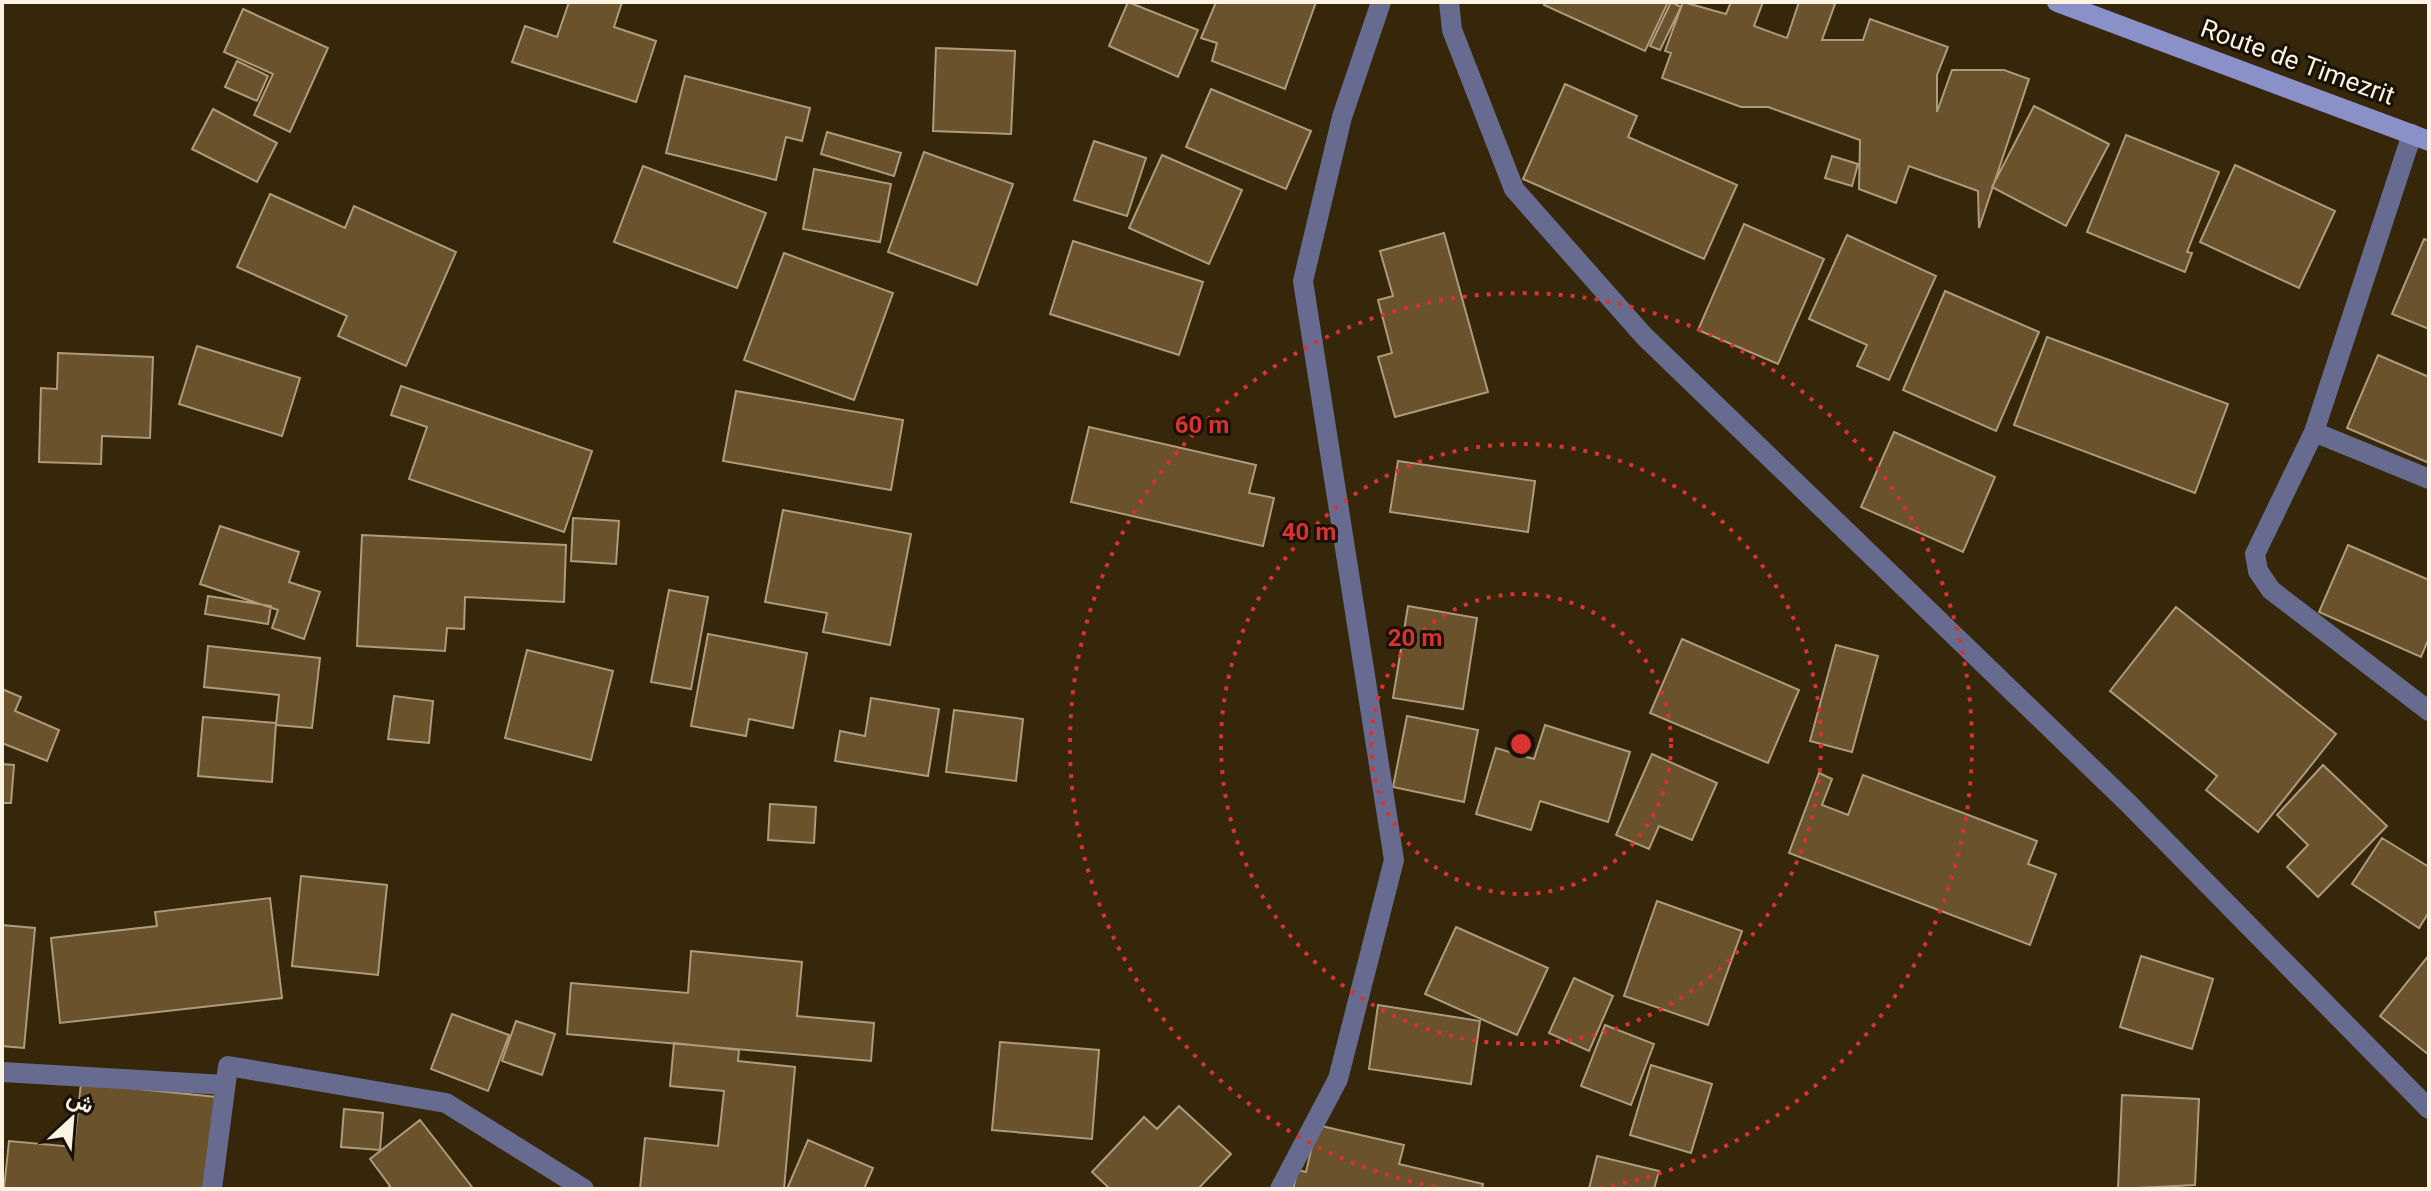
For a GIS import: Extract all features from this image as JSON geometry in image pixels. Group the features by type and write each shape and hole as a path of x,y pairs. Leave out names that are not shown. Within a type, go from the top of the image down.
{"main road":[{"name":"Route de Timezrit","path":"2057,2 2421,138"}],"street":[{"path":"1280,1189 1338,1079 1394,860 1303,281 1342,117 1381,2"},
{"path":"1449,2 1452,30 1514,189 1644,336 2129,804 2429,1109"},
{"path":"2421,138 2314,432 2255,554 2258,571 2271,590 2429,711"},
{"path":"2314,432 2429,479"},
{"path":"212,1189 228,1066 446,1103 584,1189"},
{"path":"2,1072 225,1085"}],"building":[{"path":"569,2 622,2 614,27 656,41 636,102 512,62 525,26 557,37"},
{"path":"1128,2 1198,30 1178,77 1109,46"},
{"path":"1216,2 1316,2 1285,89 1212,61 1217,43 1201,38"},
{"path":"1545,2 1668,2 1645,51 1544,5"},
{"path":"1671,2 1681,7 1660,50 1650,46"},
{"path":"1683,2 1726,14 1731,2 1763,2 1754,26 1787,38 1799,2 1829,2 1835,4 1822,40 1863,40 1870,19 1948,47 1937,75 1937,112 1952,70 2004,70 2029,79 1979,228 1978,191 1909,166 1896,203 1859,189 1860,140 1768,107 1741,107 1662,78 1671,53 1665,51"},
{"path":"243,9 328,48 290,132 254,115 273,74 224,52"},
{"path":"936,48 1015,51 1011,134 933,131"},
{"path":"237,61 268,76 257,101 225,87"},
{"path":"685,76 810,108 802,141 786,137 776,180 666,153"},
{"path":"1565,84 1637,116 1628,137 1737,185 1704,259 1523,179"},
{"path":"1211,89 1311,131 1286,189 1186,147"},
{"path":"2034,106 2109,144 2066,226 1992,187"},
{"path":"213,109 277,143 257,182 192,149"},
{"path":"827,132 901,153 894,176 821,154"},
{"path":"2126,135 2219,172 2187,252 2192,253 2185,272 2087,232"},
{"path":"1094,141 1146,158 1127,216 1074,200"},
{"path":"924,152 1013,184 977,285 888,252"},
{"path":"1162,155 1242,190 1209,264 1129,228"},
{"path":"1832,156 1858,164 1852,186 1825,178"},
{"path":"2235,165 2335,211 2299,288 2200,242"},
{"path":"643,166 766,213 737,288 614,242"},
{"path":"814,169 891,184 880,242 803,229"},
{"path":"270,194 345,228 354,206 456,252 406,366 338,336 347,316 237,267"},
{"path":"1744,224 1824,259 1778,364 1698,330"},
{"path":"1444,233 1488,392 1395,417 1378,357 1392,353 1378,300 1393,296 1380,251"},
{"path":"1847,235 1936,276 1889,380 1857,366 1867,345 1809,319"},
{"path":"2424,239 2429,241 2429,329 2392,314"},
{"path":"1073,241 1203,282 1179,355 1050,314"},
{"path":"784,253 893,293 854,400 744,360"},
{"path":"1945,291 2039,332 1996,431 1903,390"},
{"path":"2047,337 2228,404 2195,493 2014,425"},
{"path":"197,346 300,378 282,436 179,404"},
{"path":"58,353 153,357 150,438 102,436 101,464 39,462 41,388 57,389"},
{"path":"2378,355 2429,377 2429,463 2347,428"},
{"path":"401,386 592,451 564,532 409,479 427,427 391,415"},
{"path":"736,391 903,420 891,490 723,461"},
{"path":"1089,427 1256,465 1249,493 1274,498 1263,546 1071,502"},
{"path":"1894,432 1995,477 1963,552 1861,507"},
{"path":"1398,461 1535,481 1528,532 1390,512"},
{"path":"783,510 911,534 890,645 823,632 827,613 765,602"},
{"path":"573,518 619,521 616,564 571,561"},
{"path":"220,526 299,552 289,582 320,592 304,639 272,628 278,610 200,584"},
{"path":"362,535 566,545 564,602 465,597 464,629 447,628 445,651 357,646"},
{"path":"2348,545 2429,580 2429,638 2421,657 2319,612"},
{"path":"669,590 708,597 691,689 651,682"},
{"path":"208,596 271,606 268,624 205,614"},
{"path":"1408,606 1477,618 1463,709 1393,698"},
{"path":"2176,607 2336,734 2258,832 2206,790 2217,776 2110,691"},
{"path":"708,634 807,653 793,728 749,719 746,736 691,726"},
{"path":"1682,639 1799,690 1768,763 1650,713"},
{"path":"1836,645 1878,656 1852,752 1810,741"},
{"path":"208,646 320,658 312,728 276,725 279,695 204,687"},
{"path":"527,650 613,671 591,760 505,738"},
{"path":"2,689 21,697 15,711 59,730 47,761 2,743"},
{"path":"394,696 433,701 429,743 388,739"},
{"path":"871,698 939,709 928,776 835,761 840,731 865,736"},
{"path":"954,710 1023,719 1016,781 946,772"},
{"path":"1407,716 1478,730 1464,802 1393,787"},
{"path":"203,717 276,723 272,782 198,776"},
{"path":"1545,725 1630,752 1608,822 1540,801 1531,830 1476,814 1496,748 1534,759"},
{"path":"1652,754 1717,783 1692,840 1659,826 1649,849 1616,835"},
{"path":"2,764 14,765 11,803 2,803"},
{"path":"2323,765 2387,826 2318,897 2287,867 2308,845 2277,815"},
{"path":"1819,773 1832,779 1822,805 1848,815 1863,775 2037,841 2028,864 2056,874 2030,945 1789,853"},
{"path":"770,804 816,807 814,843 768,840"},
{"path":"2382,838 2429,867 2429,912 2419,928 2352,884"},
{"path":"301,876 387,885 378,975 292,966"},
{"path":"270,898 282,998 60,1023 51,938 157,926 155,912"},
{"path":"1657,901 1742,931 1708,1025 1624,996"},
{"path":"2,925 35,928 24,1048 2,1046"},
{"path":"1456,927 1548,968 1517,1035 1425,994"},
{"path":"691,951 802,962 797,1016 874,1023 871,1061 567,1034 571,983 688,993"},
{"path":"2429,955 2429,1055 2380,1016"},
{"path":"2141,956 2213,979 2192,1049 2120,1027"},
{"path":"1574,978 1613,996 1589,1051 1549,1033"},
{"path":"1378,1005 1480,1021 1471,1084 1369,1069"},
{"path":"452,1014 509,1035 488,1091 431,1069"},
{"path":"516,1021 555,1034 542,1075 502,1061"},
{"path":"1605,1025 1654,1044 1631,1105 1581,1086"},
{"path":"1000,1042 1099,1050 1092,1139 992,1130"},
{"path":"674,1043 739,1050 738,1061 795,1067 784,1189 640,1189 645,1138 718,1146 724,1091 670,1086"},
{"path":"1651,1065 1712,1084 1691,1153 1630,1135"},
{"path":"81,1083 216,1097 207,1189 4,1189 9,1141 74,1147"},
{"path":"2122,1095 2199,1099 2195,1185 2118,1189"},
{"path":"1179,1106 1231,1154 1198,1189 1110,1189 1092,1172 1144,1117 1157,1129"},
{"path":"344,1109 383,1113 380,1150 341,1147"},
{"path":"420,1120 472,1187 387,1189 390,1186 370,1159"},
{"path":"1317,1125 1404,1145 1399,1164 1483,1184 1482,1189 1293,1189 1298,1170 1306,1172"},
{"path":"808,1140 873,1168 864,1189 787,1189"},
{"path":"1597,1156 1659,1171 1654,1189 1589,1189"}]}
